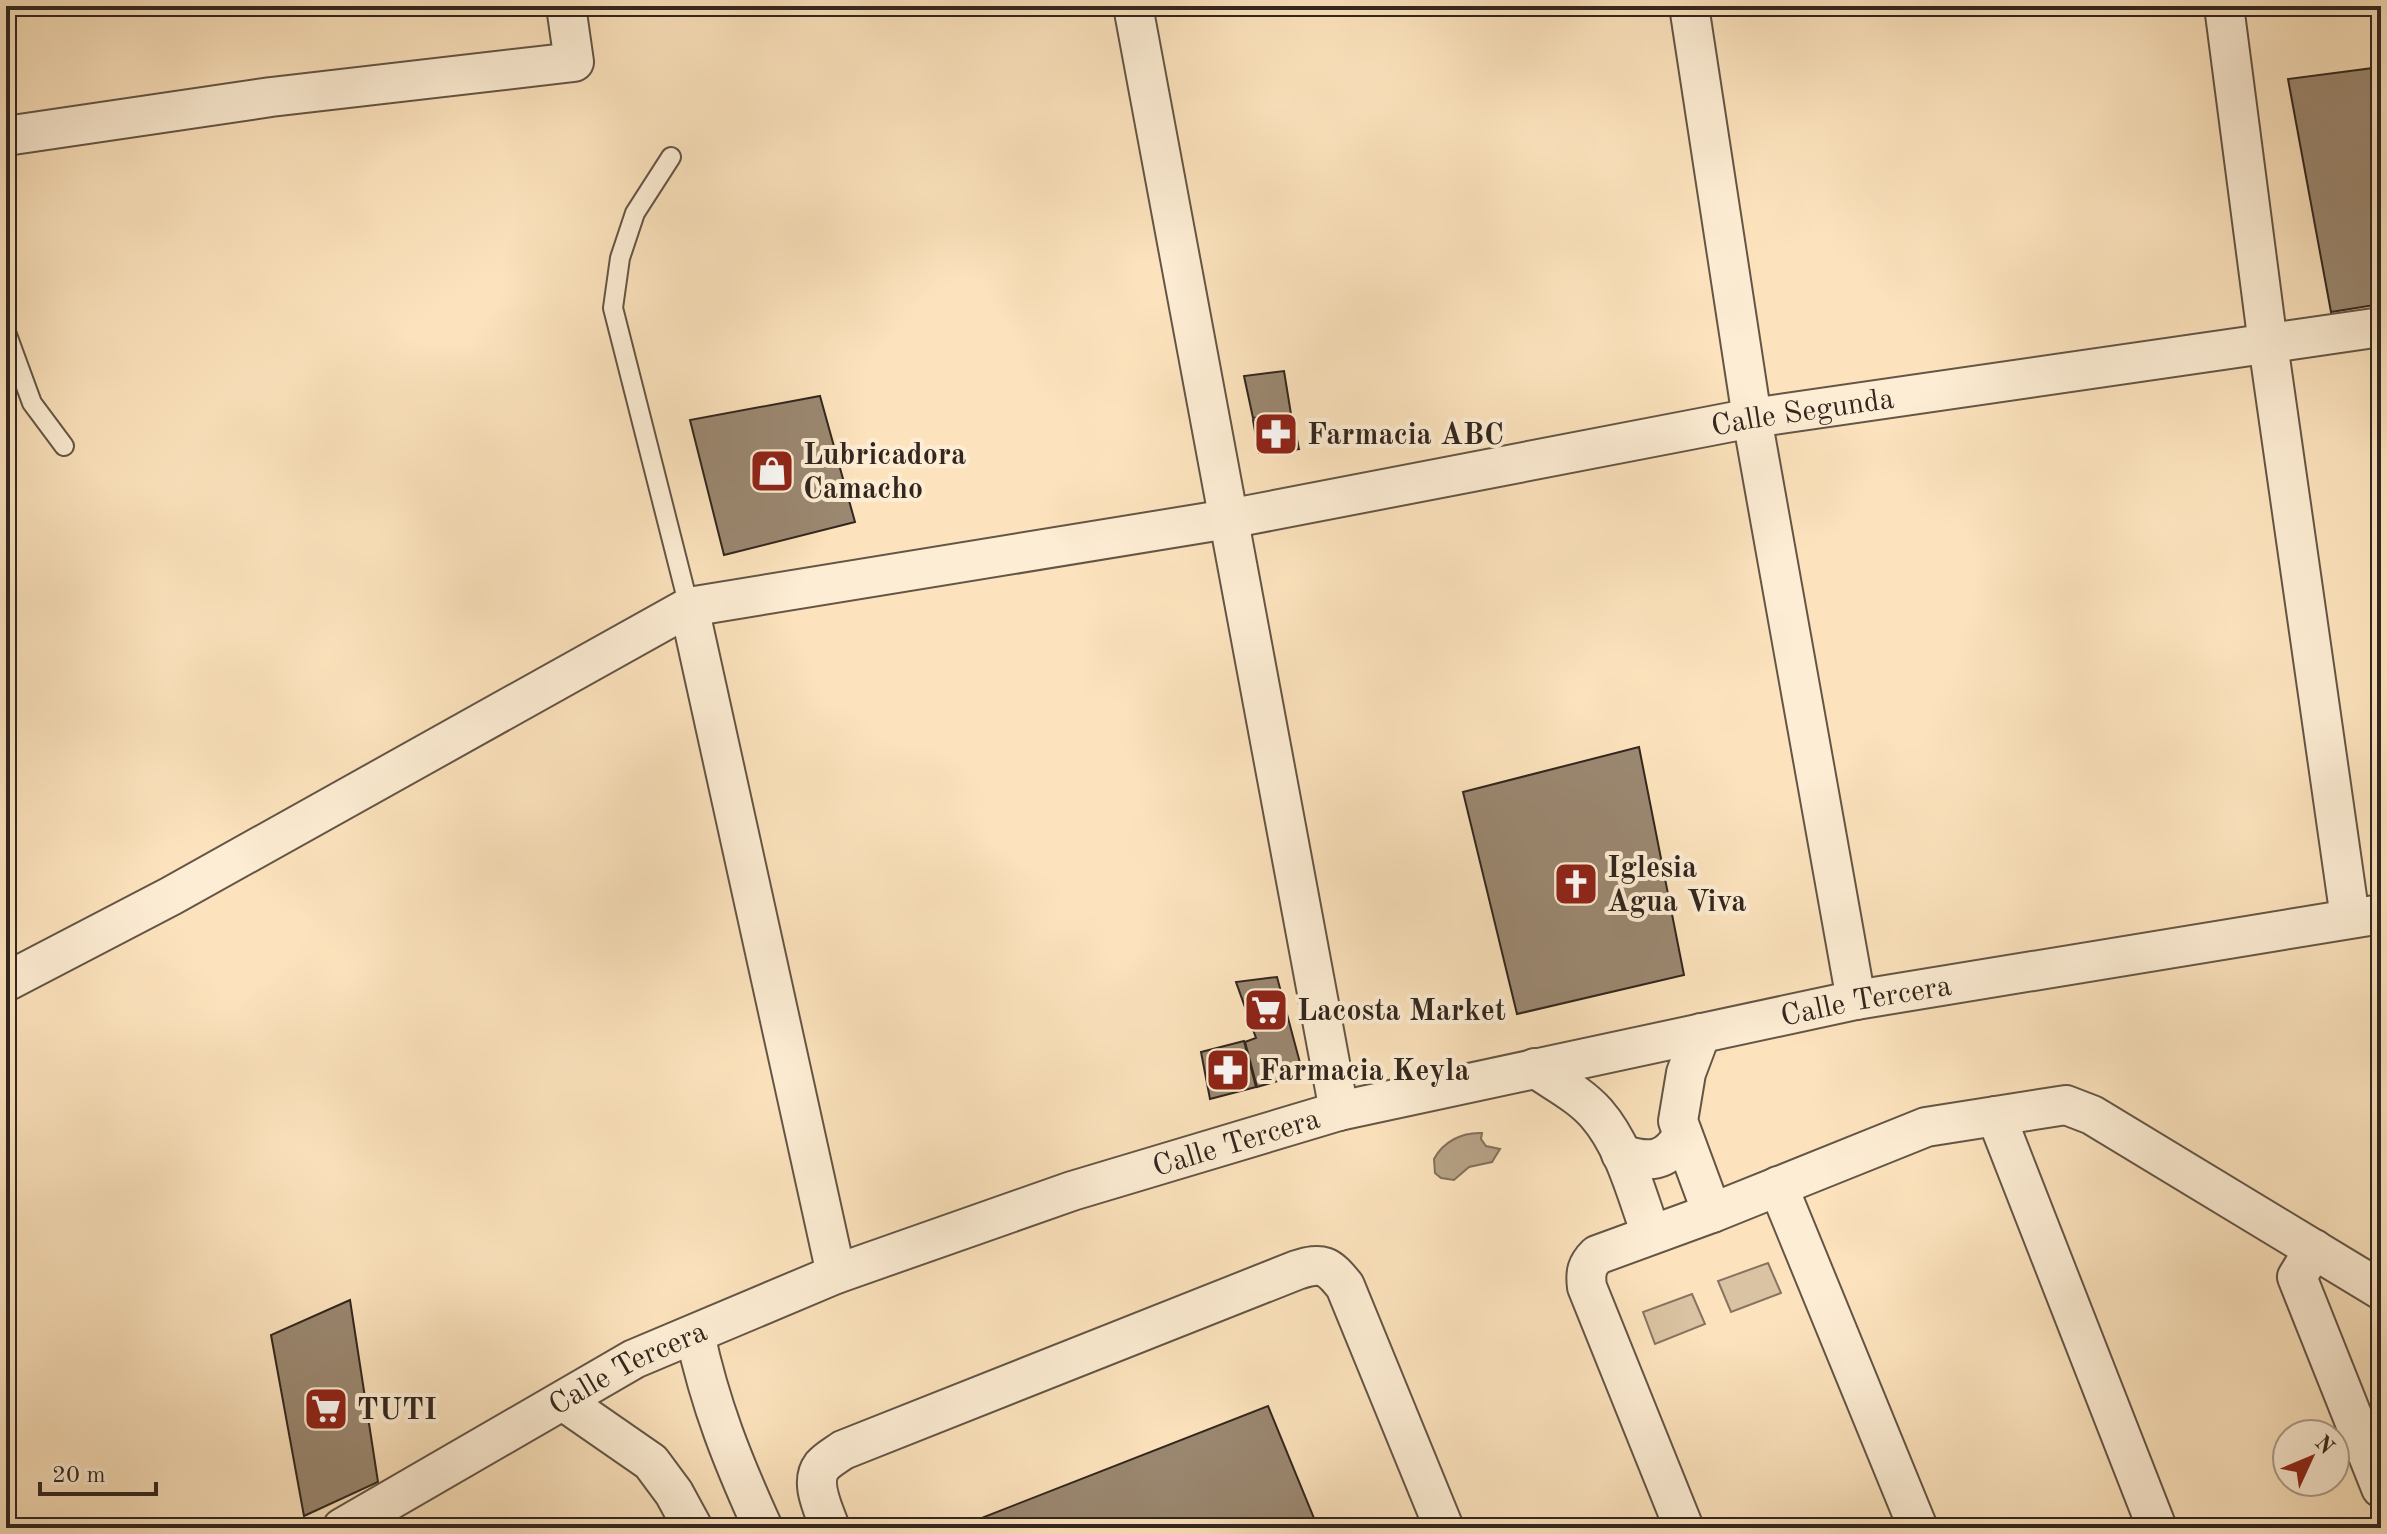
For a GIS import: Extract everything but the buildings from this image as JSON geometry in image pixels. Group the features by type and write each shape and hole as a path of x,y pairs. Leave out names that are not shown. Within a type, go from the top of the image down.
{"street":[{"path":"6,136 271,97 574,62 566,6"},
{"path":"1133,6 1339,1111"},
{"path":"1689,6 1752,418 1856,1000"},
{"path":"2224,6 2268,344 2365,916"},
{"name":"Calle Segunda","path":"6,982 171,896 689,607 1228,519 1752,418 2381,327"},
{"path":"689,607 836,1274"},
{"name":"Calle Tercera","path":"342,1528 634,1359 836,1274 1072,1191 1339,1111 1535,1068 1856,1000 2365,916"},
{"path":"1701,1033 1686,1073 1678,1121 1712,1213"},
{"path":"1535,1068 1576,1095 1595,1112 1613,1136 1651,1234"},
{"path":"1684,1528 1587,1287 1585,1274 1589,1263 1597,1255 1712,1213 1926,1127 2066,1105 2092,1115 2381,1290"},
{"path":"1996,1116 2157,1528"},
{"path":"1621,1154 1639,1160 1654,1160 1674,1150 1682,1136"},
{"path":"1778,1186 1918,1528"},
{"path":"2314,1249 2297,1277 2381,1488"},
{"path":"830,1528 816,1479 822,1465 843,1450 1316,1264 1332,1269 1345,1286 1444,1528"},
{"path":"695,1334 705,1384 728,1450 763,1528"},
{"path":"563,1401 651,1462 674,1493 688,1520 724,1512 741,1498 744,1487"}],"lane":[{"path":"671,157 635,213 620,258 613,308 689,607"},
{"path":"6,332 32,403 64,446"}],"shaded area":[{"path":"1482,1133 1481,1139 1486,1146 1500,1149 1492,1162 1469,1167 1454,1180 1441,1178 1435,1173 1434,1159 1448,1143 1467,1134"},
{"path":"1768,1263 1781,1293 1731,1312 1718,1281"},
{"path":"1692,1294 1705,1324 1655,1344 1643,1312"}],"place":[{"name":"Farmacia ABC","path":"1276,434"},
{"name":"Lubricadora Camacho","path":"772,471"},
{"name":"Iglesia Agua Viva","path":"1576,884"},
{"name":"Lacosta Market","path":"1266,1010"},
{"name":"Farmacia Keyla","path":"1228,1070"},
{"name":"TUTI","path":"326,1409"}]}
